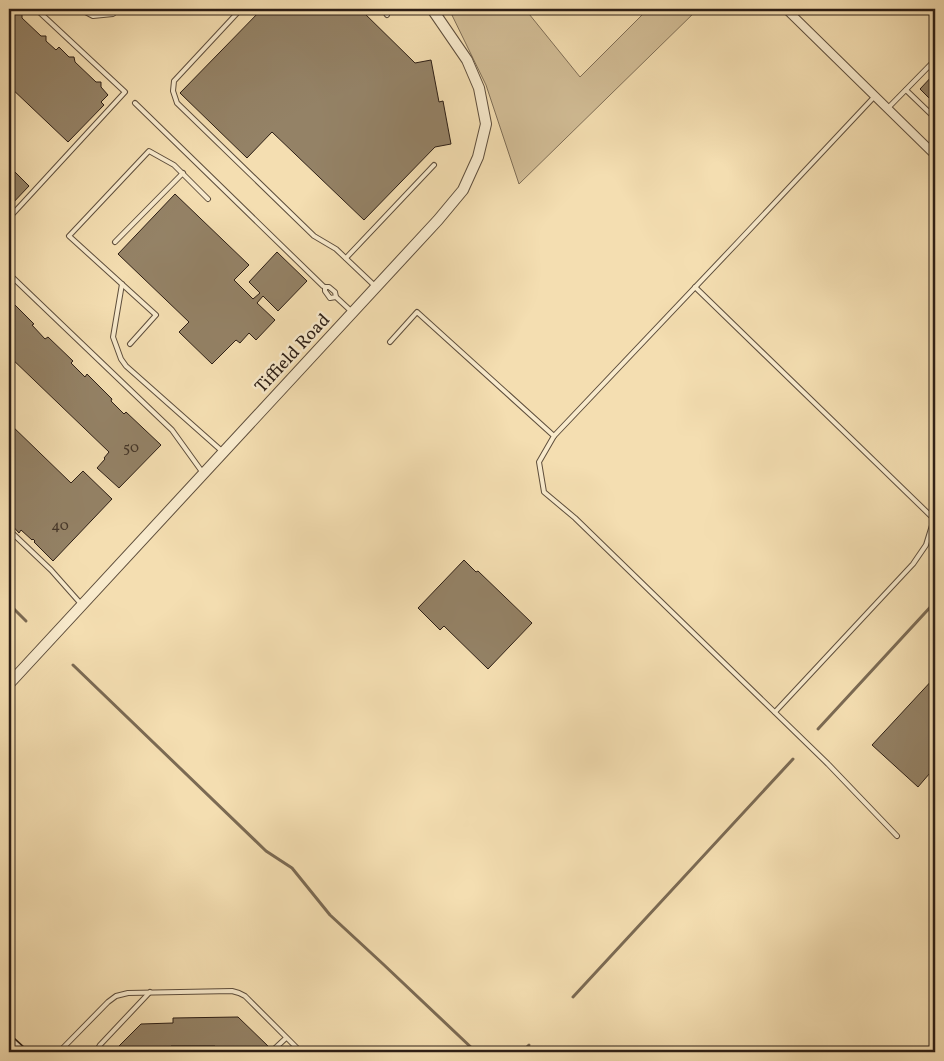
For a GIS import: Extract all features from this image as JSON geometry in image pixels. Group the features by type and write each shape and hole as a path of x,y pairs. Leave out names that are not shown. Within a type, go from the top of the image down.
{"main road":[{"path":"9,1042 20,1052"}],"street":[{"name":"Tiffield Road","path":"9,684 438,220 463,190 478,157 486,124 479,88 467,60 432,9"},
{"path":"786,9 935,155"}],"lane":[{"path":"9,218 125,92 36,9"},
{"path":"80,9 93,16 113,14 118,9"},
{"path":"241,9 174,81 173,92 177,103 314,236 336,249 376,287"},
{"path":"383,9 386,15"},
{"path":"887,108 935,60"},
{"path":"906,90 935,118"},
{"path":"874,96 554,436 539,462 544,492 576,518 828,764 897,836"},
{"path":"136,103 325,287 325,292 330,298 336,297 352,313"},
{"path":"928,148 935,140"},
{"path":"130,344 156,315 69,236 149,151 174,164 208,199"},
{"path":"346,258 434,165"},
{"path":"115,242 183,173"},
{"path":"9,274 172,430 204,473"},
{"path":"122,284 113,337 121,359 126,366 223,452"},
{"path":"696,287 934,518 926,544 914,564 775,712"},
{"path":"390,342 417,312 554,436"},
{"path":"9,530 51,570 82,605"},
{"path":"59,1052 116,996 128,993 150,992 232,991 245,996 301,1052"},
{"path":"96,1052 100,1045 150,992"},
{"path":"271,1052 286,1038"}],"shaded area":[{"path":"449,9 525,9 580,77 648,9 698,9 519,184 486,85"}],"building":[{"path":"9,9 22,13 22,18 41,36 46,36 46,41 56,50 59,47 69,57 74,57 75,62 96,82 101,82 101,87 108,95 101,102 104,105 68,142 9,86"},
{"path":"262,9 360,9 415,63 431,60 439,102 443,101 451,144 435,147 364,220 272,132 247,158 180,93"},
{"path":"935,73 935,104 920,89"},
{"path":"9,166 29,186 9,207"},
{"path":"175,194 249,265 234,280 253,299 260,293 249,282 277,252 307,281 278,311 263,296 257,303 275,320 256,340 249,333 240,343 236,340 212,364 179,332 189,322 118,254"},
{"path":"9,299 34,324 32,325 45,339 48,337 73,361 71,363 85,377 87,374 124,414 126,412 161,445 119,488 97,468 109,452 9,356"},
{"path":"9,423 71,483 83,471 112,499 53,561 33,539 21,530 19,533 9,522"},
{"path":"464,560 532,623 488,669 444,626 440,630 418,608"},
{"path":"935,677 935,778 930,773 918,787 872,745"},
{"path":"238,1017 269,1047 264,1052 215,1052 215,1046 171,1046 165,1052 113,1052 141,1024 173,1023 173,1018"}],"waterway":[{"path":"818,729 935,602"},
{"path":"9,604 26,621"},
{"path":"73,665 266,851 292,868 330,915 476,1052"},
{"path":"573,997 793,759"},
{"path":"522,1052 529,1045"}]}
